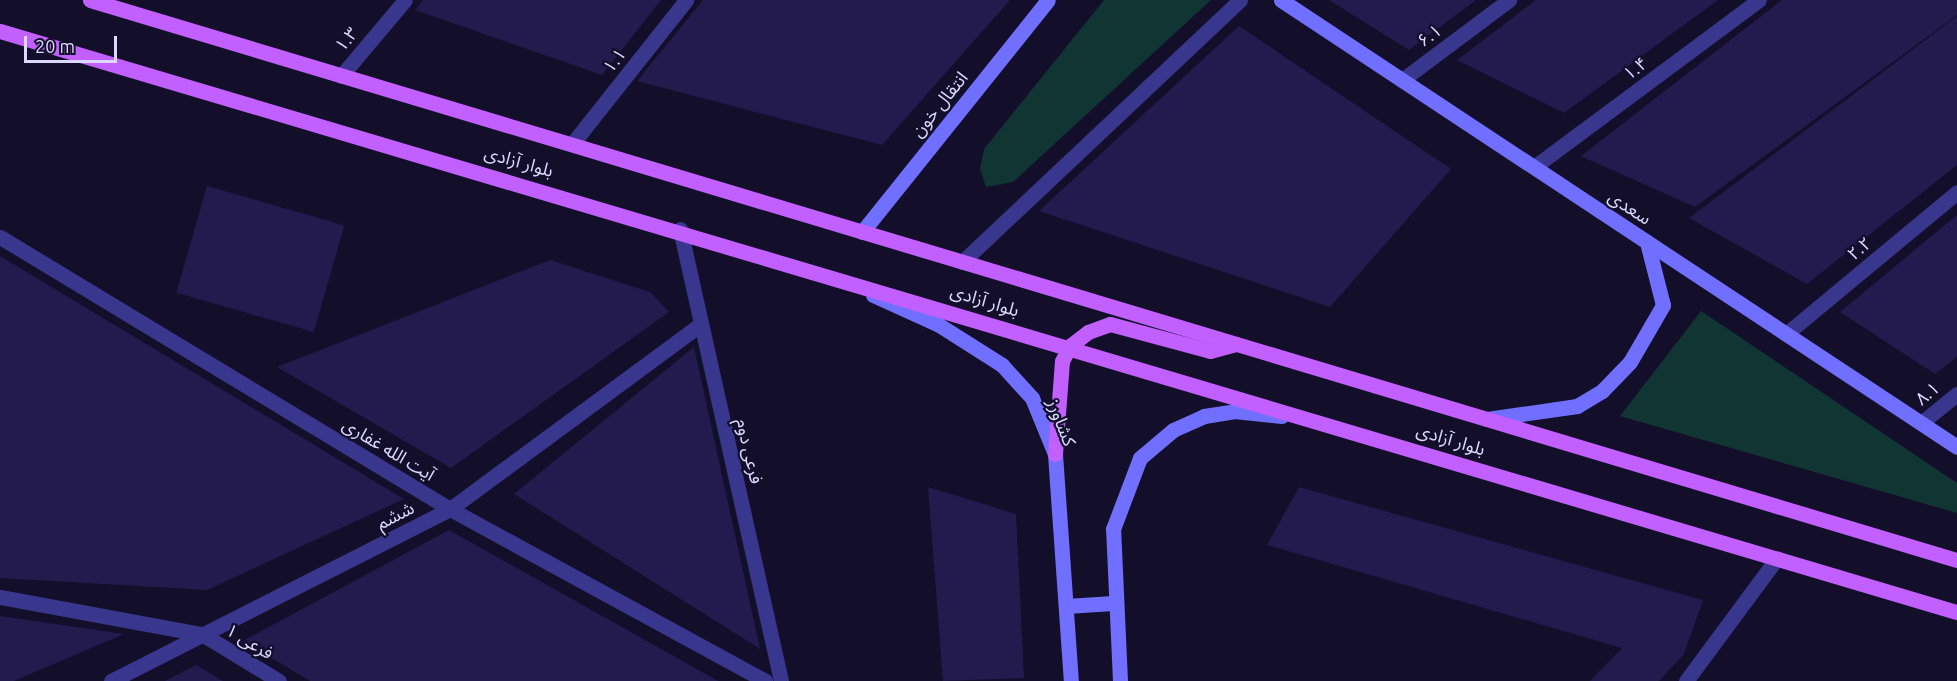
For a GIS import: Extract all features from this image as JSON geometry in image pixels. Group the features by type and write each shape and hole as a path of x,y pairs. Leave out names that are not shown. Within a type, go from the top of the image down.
{"main road":[{"name":"بلوار آزادی","path":"90,0 1957,560"},
{"name":"انتقال خون","path":"862,232 1048,0"},
{"name":"سعدی","path":"1281,0 1957,447"},
{"name":"بلوار آزادی","path":"0,31 813,268 1957,612"},
{"path":"1487,419 1577,406 1602,391 1630,362 1664,305 1647,242"},
{"name":"کشاورز","path":"813,268 939,325 1002,365 1032,398 1055,454 1071,681"},
{"path":"1055,454 1062,361 1070,346 1110,324 1210,351 1236,344"},
{"path":"1120,681 1113,603 1113,529 1140,458 1173,430 1204,416 1234,411 1316,419"},
{"path":"1066,606 1113,603"}],"street":[{"name":"۱.۳","path":"341,75 405,0"},
{"name":"۱.۱","path":"572,144 686,0"},
{"path":"962,262 1240,0"},
{"name":"۶.۱","path":"1402,80 1509,0"},
{"name":"۱.۴","path":"1534,167 1759,0"},
{"name":"۲.۲","path":"1786,334 1957,192"},
{"name":"فرعی دوم","path":"680,229 781,681"},
{"name":"آیت الله غفاری","path":"0,237 450,509 765,681"},
{"name":"ششم","path":"111,681 450,509 701,324"},
{"name":"۸.۱","path":"1921,423 1957,394"},
{"path":"1686,681 1777,558"},
{"path":"0,597 202,634"},
{"name":"فرعی ۱","path":"202,634 279,681"}],"green space":[{"path":"1104,0 1211,0 1013,182 986,187 980,169 984,149"},
{"path":"1701,311 1957,483 1957,513 1620,416"}],"building":[{"path":"423,0 661,0 602,75 415,10"},
{"path":"703,0 1010,0 882,145 637,81"},
{"path":"1329,0 1476,0 1409,50"},
{"path":"1536,0 1718,0 1564,113 1457,60"},
{"path":"1782,0 1957,0 1957,15 1695,207 1581,156"},
{"path":"1957,16 1957,165 1807,284 1689,218"},
{"path":"1239,26 1451,169 1330,307 1039,211"},
{"path":"207,186 344,225 314,332 176,293"},
{"path":"1957,215 1957,357 1935,374 1840,312"},
{"path":"0,256 404,499 207,590 0,578"},
{"path":"550,260 650,292 669,312 451,468 277,367"},
{"path":"694,347 760,649 514,494"},
{"path":"928,487 1016,514 1024,678 943,681"},
{"path":"1299,487 1703,600 1684,654 1659,681 1590,681 1622,648 1267,545"},
{"path":"449,530 718,681 310,681 243,641"},
{"path":"0,616 124,634 14,681 0,681"},
{"path":"196,665 223,681 165,681"}]}
